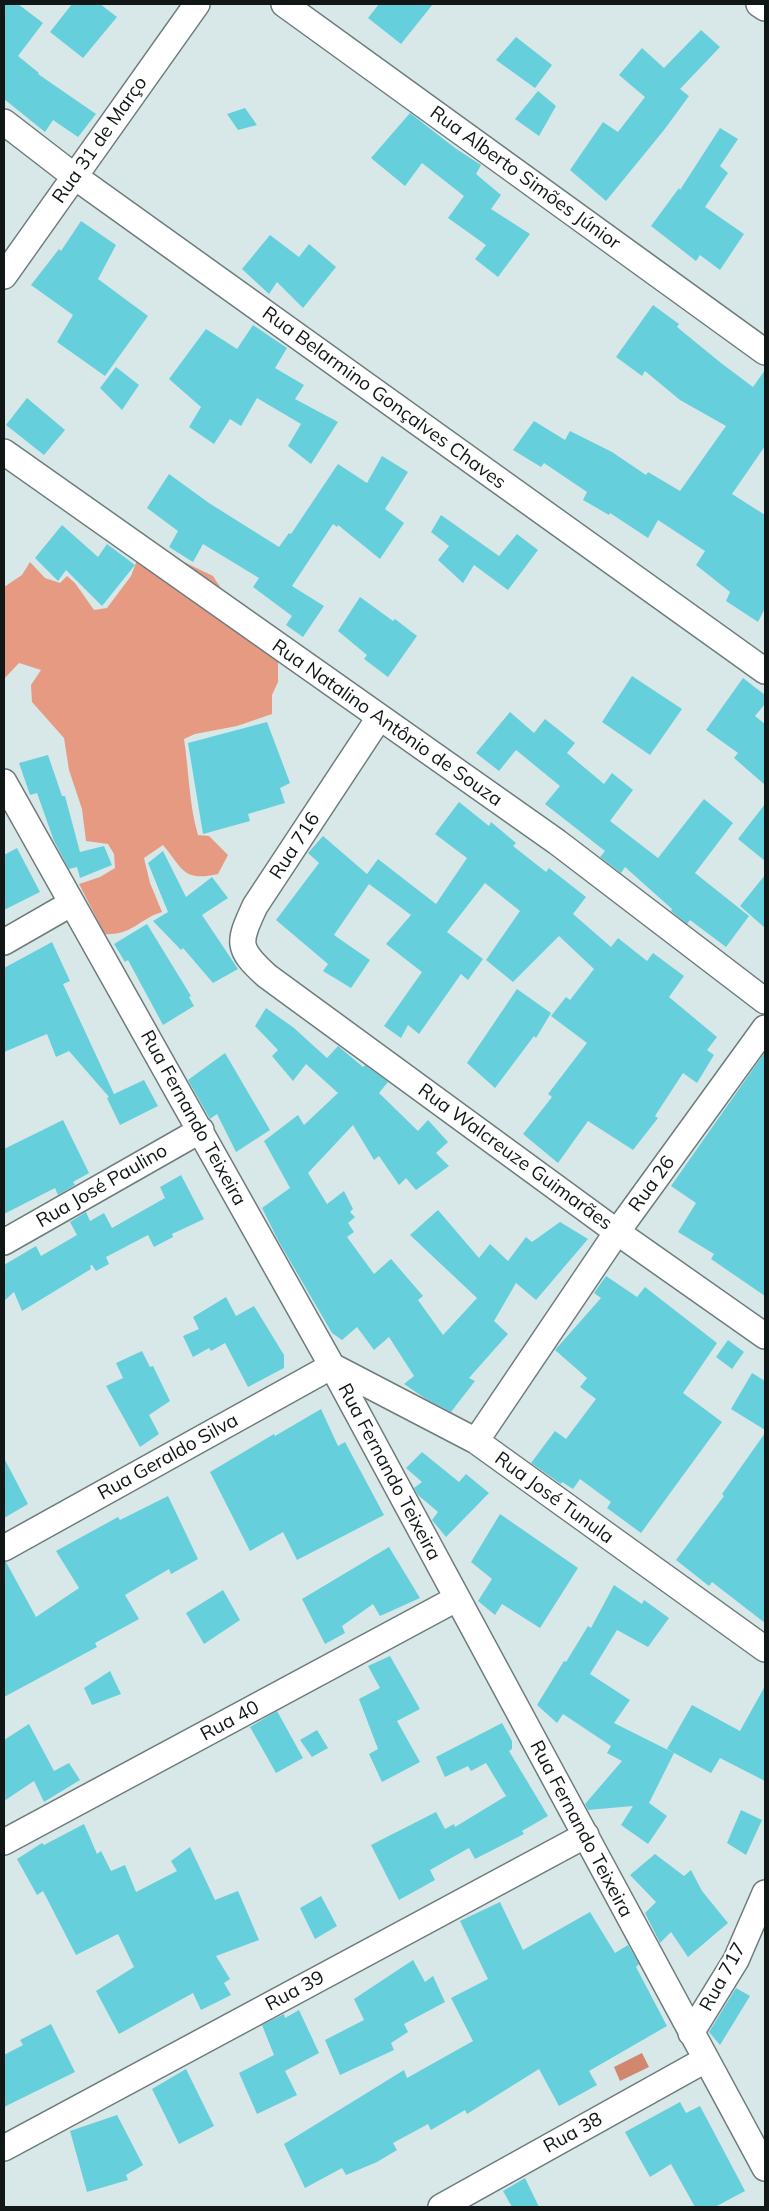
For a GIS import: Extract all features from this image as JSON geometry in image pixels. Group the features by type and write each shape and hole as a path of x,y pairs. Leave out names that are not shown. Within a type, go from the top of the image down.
{"street":[{"name":"Rua 31 de Março","path":"4,276 197,4"},
{"name":"Rua Alberto Simões Júnior","path":"284,4 765,352"},
{"path":"759,4 765,8"},
{"name":"Rua Belarmino Gonçalves Chaves","path":"4,122 74,176 765,671"},
{"name":"Rua Natalino Antônio de Souza","path":"4,452 557,842 765,1001"},
{"name":"Rua 716","path":"267,976 248,958 242,944 244,928 255,906 379,718"},
{"name":"Rua Fernando Teixeira","path":"4,782 332,1366 456,1599 586,1835 705,2060 765,2168"},
{"path":"4,942 72,903"},
{"name":"Rua Walcreuze Guimarães","path":"267,976 617,1232 765,1336"},
{"name":"Rua 26","path":"476,1441 617,1232 765,1028"},
{"name":"Rua José Paulino","path":"4,1242 200,1130"},
{"name":"Rua José Tunula","path":"332,1366 476,1441 765,1649"},
{"name":"Rua Geraldo Silva","path":"4,1548 332,1366"},
{"name":"Rua 40","path":"4,1842 456,1599"},
{"name":"Rua 39","path":"4,2148 586,1835"},
{"name":"Rua 717","path":"691,2033 736,1960 765,1893"},
{"name":"Rua 38","path":"441,2207 705,2060"}],"shaded area":[{"path":"139,555 186,563 213,576 233,607 278,654 278,682 272,695 272,714 237,726 195,734 184,739 191,800 198,835 209,836 228,855 218,874 206,876 190,875 180,867 163,845 144,858 150,883 162,912 121,933 103,934 79,884 100,877 115,868 114,854 108,844 86,841 82,809 69,770 64,738 32,702 31,685 41,670 19,663 4,679 4,587 22,575 30,562 45,578 60,583 67,576 75,583 94,610 107,608 131,576"},
{"path":"642,2053 649,2067 620,2081 614,2067"}],"building":[{"path":"4,4 18,4 43,23 18,56 38,74 96,114 78,137 53,120 45,132 4,99"},
{"path":"72,4 100,4 117,17 83,58 50,32"},
{"path":"379,4 433,4 401,44 368,18"},
{"path":"701,30 720,47 680,89 689,96 606,201 570,170 603,122 618,132 645,97 619,75 642,48 664,68"},
{"path":"516,37 552,65 535,88 496,60"},
{"path":"538,91 556,106 539,136 515,119"},
{"path":"245,108 257,125 238,130 227,114"},
{"path":"410,113 455,148 481,165 476,174 501,195 491,209 530,234 498,277 475,259 486,245 448,218 464,196 422,163 405,186 371,158"},
{"path":"720,128 738,139 720,166 728,173 705,207 744,234 720,270 700,255 696,261 651,226 679,188 680,190"},
{"path":"81,221 116,245 98,279 148,316 105,376 57,342 73,315 31,285 59,249 61,251"},
{"path":"270,235 299,257 309,244 336,267 303,308 277,282 269,294 242,269"},
{"path":"653,305 679,324 677,327 753,387 765,370 765,446 732,494 765,515 765,608 758,622 726,601 730,592 696,565 705,551 658,520 648,538 610,513 609,515 583,500 587,492 544,463 541,467 513,450 534,421 565,440 570,431 612,452 646,475 648,472 680,491 726,426 680,400 645,371 642,376 616,357"},
{"path":"253,325 287,348 275,368 304,385 295,399 338,422 311,464 288,446 301,424 257,398 241,426 230,419 214,444 189,427 201,407 169,379 206,329 237,349"},
{"path":"116,367 139,385 122,410 100,388"},
{"path":"27,398 65,430 44,455 6,425"},
{"path":"382,456 408,472 385,509 404,523 380,559 338,525 337,527 333,524 292,586 324,606 303,637 286,625 292,616 253,587 259,578 203,544 193,562 169,547 178,531 147,508 169,474 209,503 279,547 289,533 291,534 338,464 367,483"},
{"path":"441,515 499,556 517,534 538,550 508,590 474,565 463,583 438,560 449,546 431,532"},
{"path":"62,525 98,557 107,544 135,565 102,606 66,570 58,581 35,558"},
{"path":"360,597 393,621 395,619 417,636 388,677 364,659 367,655 338,631"},
{"path":"632,676 682,709 650,755 602,722"},
{"path":"743,678 765,695 765,704 755,716 765,724 765,785 734,758 738,753 706,730"},
{"path":"510,712 534,733 545,719 575,743 567,753 604,784 612,773 633,790 610,821 658,858 704,799 733,823 695,873 749,916 726,947 690,920 687,924 625,867 621,873 600,857 605,851 545,804 560,786 516,750 499,771 476,753"},
{"path":"267,722 290,783 280,788 285,803 248,814 250,821 203,834 188,743"},
{"path":"48,755 62,796 65,796 80,852 104,846 112,865 80,878 77,867 69,869 54,841 37,793 30,795 19,763"},
{"path":"459,802 489,826 491,822 516,843 513,846 546,872 549,868 586,897 573,914 611,947 618,938 647,961 653,953 684,976 669,997 717,1037 707,1050 714,1055 697,1083 683,1073 655,1116 658,1118 633,1150 588,1121 558,1163 523,1134 552,1097 548,1094 587,1043 551,1016 566,997 570,1000 594,969 559,936 513,982 486,960 520,911 485,883 447,932 483,959 468,980 461,974 419,1034 408,1025 401,1038 384,1026 422,972 386,944 411,915 369,884 334,935 370,960 351,988 323,971 328,964 276,920 319,863 308,853 323,836 367,874 378,859 436,904 467,858 435,834"},
{"path":"765,804 765,861 738,839"},
{"path":"17,848 40,892 4,910 4,855"},
{"path":"163,851 186,897 212,877 228,898 202,915 238,969 213,983 183,948 181,950 153,921 168,912 148,863"},
{"path":"765,875 765,928 740,906"},
{"path":"147,924 191,996 189,997 194,1006 163,1025 128,960 125,962 114,944"},
{"path":"52,942 70,981 63,984 114,1094 144,1080 158,1106 120,1125 107,1098 109,1097 69,1051 56,1057 47,1034 4,1052 4,968"},
{"path":"517,989 551,1013 536,1038 534,1036 495,1088 467,1063"},
{"path":"266,1008 294,1028 327,1058 338,1046 363,1067 365,1065 388,1082 379,1093 418,1131 428,1120 448,1142 436,1153 449,1166 416,1190 406,1178 399,1185 379,1156 374,1160 353,1125 308,1173 327,1204 344,1191 353,1209 350,1212 355,1217 348,1223 354,1232 347,1237 374,1274 391,1259 423,1296 418,1300 443,1335 477,1298 410,1235 438,1210 479,1258 490,1244 508,1261 526,1237 532,1242 560,1222 588,1239 536,1300 516,1283 494,1321 508,1334 469,1378 475,1381 451,1412 426,1399 404,1384 414,1376 389,1337 374,1350 357,1327 342,1340 332,1333 279,1242 262,1208 290,1188 264,1141 298,1115 304,1125 338,1093 306,1064 293,1081 272,1056 278,1050 255,1026"},
{"path":"765,1052 765,1296 711,1259 714,1254 678,1232 696,1203 671,1186"},
{"path":"225,1053 270,1130 236,1152 217,1114 210,1119 188,1080"},
{"path":"63,1120 89,1173 73,1182 75,1185 58,1195 55,1188 4,1214 4,1149"},
{"path":"181,1175 204,1219 172,1234 173,1237 154,1247 148,1235 106,1257 109,1264 96,1271 92,1265 90,1266 91,1269 22,1311 14,1292 4,1301 4,1265 36,1246 41,1256 77,1235 70,1222 86,1212 90,1221 104,1213 112,1228 165,1198 160,1187"},
{"path":"606,1276 637,1297 645,1287 717,1343 683,1393 722,1422 641,1533 607,1508 611,1502 580,1479 573,1489 562,1482 561,1484 531,1463 555,1431 566,1439 596,1399 580,1387 587,1378 555,1350 601,1298 594,1293"},
{"path":"226,1297 236,1316 254,1306 284,1355 284,1368 248,1387 225,1343 211,1351 209,1348 193,1357 183,1336 199,1329 193,1317"},
{"path":"728,1340 744,1352 732,1369 716,1357"},
{"path":"142,1351 150,1367 153,1366 170,1401 149,1415 159,1434 140,1447 106,1386 123,1378 116,1363"},
{"path":"752,1373 765,1381 765,1430 731,1409"},
{"path":"321,1409 338,1446 345,1442 384,1515 297,1560 283,1532 250,1551 210,1472"},
{"path":"765,1433 765,1623 712,1582 709,1586 676,1560 724,1496 722,1494"},
{"path":"422,1452 459,1482 466,1474 489,1493 446,1537 432,1520 438,1512 418,1495 414,1488 422,1482 406,1468"},
{"path":"4,1458 28,1504 4,1518"},
{"path":"168,1496 198,1559 171,1574 169,1569 125,1595 139,1619 95,1643 97,1647 4,1697 4,1562 6,1562 36,1617 79,1588 56,1551 118,1517 120,1520"},
{"path":"500,1514 578,1568 540,1628 502,1604 495,1615 478,1601 492,1579 471,1562"},
{"path":"389,1547 420,1598 380,1616 373,1604 342,1626 345,1633 325,1644 302,1599"},
{"path":"614,1585 642,1604 644,1600 669,1618 648,1647 617,1630 590,1674 630,1700 614,1723 674,1753 649,1803 667,1816 648,1844 621,1825 633,1806 588,1810 585,1804 622,1761 607,1753 611,1746 563,1714 557,1723 537,1705 588,1626 591,1628"},
{"path":"223,1590 240,1620 204,1644 186,1613"},
{"path":"390,1656 420,1709 397,1721 420,1762 382,1782 369,1754 378,1749 359,1699 380,1688 368,1666"},
{"path":"110,1671 121,1694 92,1705 84,1688"},
{"path":"765,1686 765,1781 720,1758 711,1773 667,1749 692,1705 740,1731"},
{"path":"277,1711 303,1758 276,1773 250,1727"},
{"path":"502,1723 512,1741 512,1749 509,1751 548,1816 522,1831 524,1834 475,1859 469,1848 430,1870 435,1880 399,1900 371,1845 436,1812 445,1829 454,1824 455,1827 506,1796 486,1763 471,1771 468,1766 445,1777 436,1757"},
{"path":"29,1724 54,1771 69,1763 80,1780 44,1802 34,1781 4,1801 4,1740"},
{"path":"317,1730 328,1748 312,1757 300,1740"},
{"path":"741,1810 762,1820 746,1855 727,1843"},
{"path":"84,1824 97,1854 101,1851 111,1871 125,1865 136,1892 177,1871 171,1861 190,1847 215,1900 238,1891 259,1940 216,1956 230,1979 224,1983 231,1995 201,2010 193,1993 119,2034 96,1991 134,1967 118,1934 76,1955 43,1891 37,1895 17,1859 42,1843 44,1845"},
{"path":"655,1854 684,1876 691,1870 702,1891 728,1923 688,1957 671,1932 660,1943 645,1913 656,1902 630,1875"},
{"path":"321,1896 337,1926 315,1939 300,1908"},
{"path":"500,1902 523,1950 590,1912 615,1953 628,1945 639,1964 636,1967 667,2026 589,2071 597,2085 559,2106 539,2069 467,2114 465,2110 431,2130 428,2124 393,2143 397,2150 377,2162 346,2175 342,2168 305,2188 284,2144 404,2070 407,2078 473,2041 451,1998 488,1979 460,1921"},
{"path":"413,1960 425,1982 433,1976 445,2002 404,2024 408,2032 391,2043 394,2050 340,2075 325,2040 364,2020 354,1999"},
{"path":"736,1988 750,1996 720,2045 709,2032"},
{"path":"299,2010 319,2053 285,2071 297,2095 257,2114 239,2073 274,2055 262,2025 284,2014 285,2018"},
{"path":"51,2024 75,2072 4,2107 4,2055 23,2045 20,2040"},
{"path":"186,2069 214,2126 179,2144 152,2089"},
{"path":"680,2102 686,2113 700,2106 745,2191 715,2207 695,2207 671,2164 650,2177 625,2132"},
{"path":"117,2115 143,2165 126,2175 128,2180 87,2192 70,2131"},
{"path":"525,2178 539,2207 512,2207 503,2191"}]}
